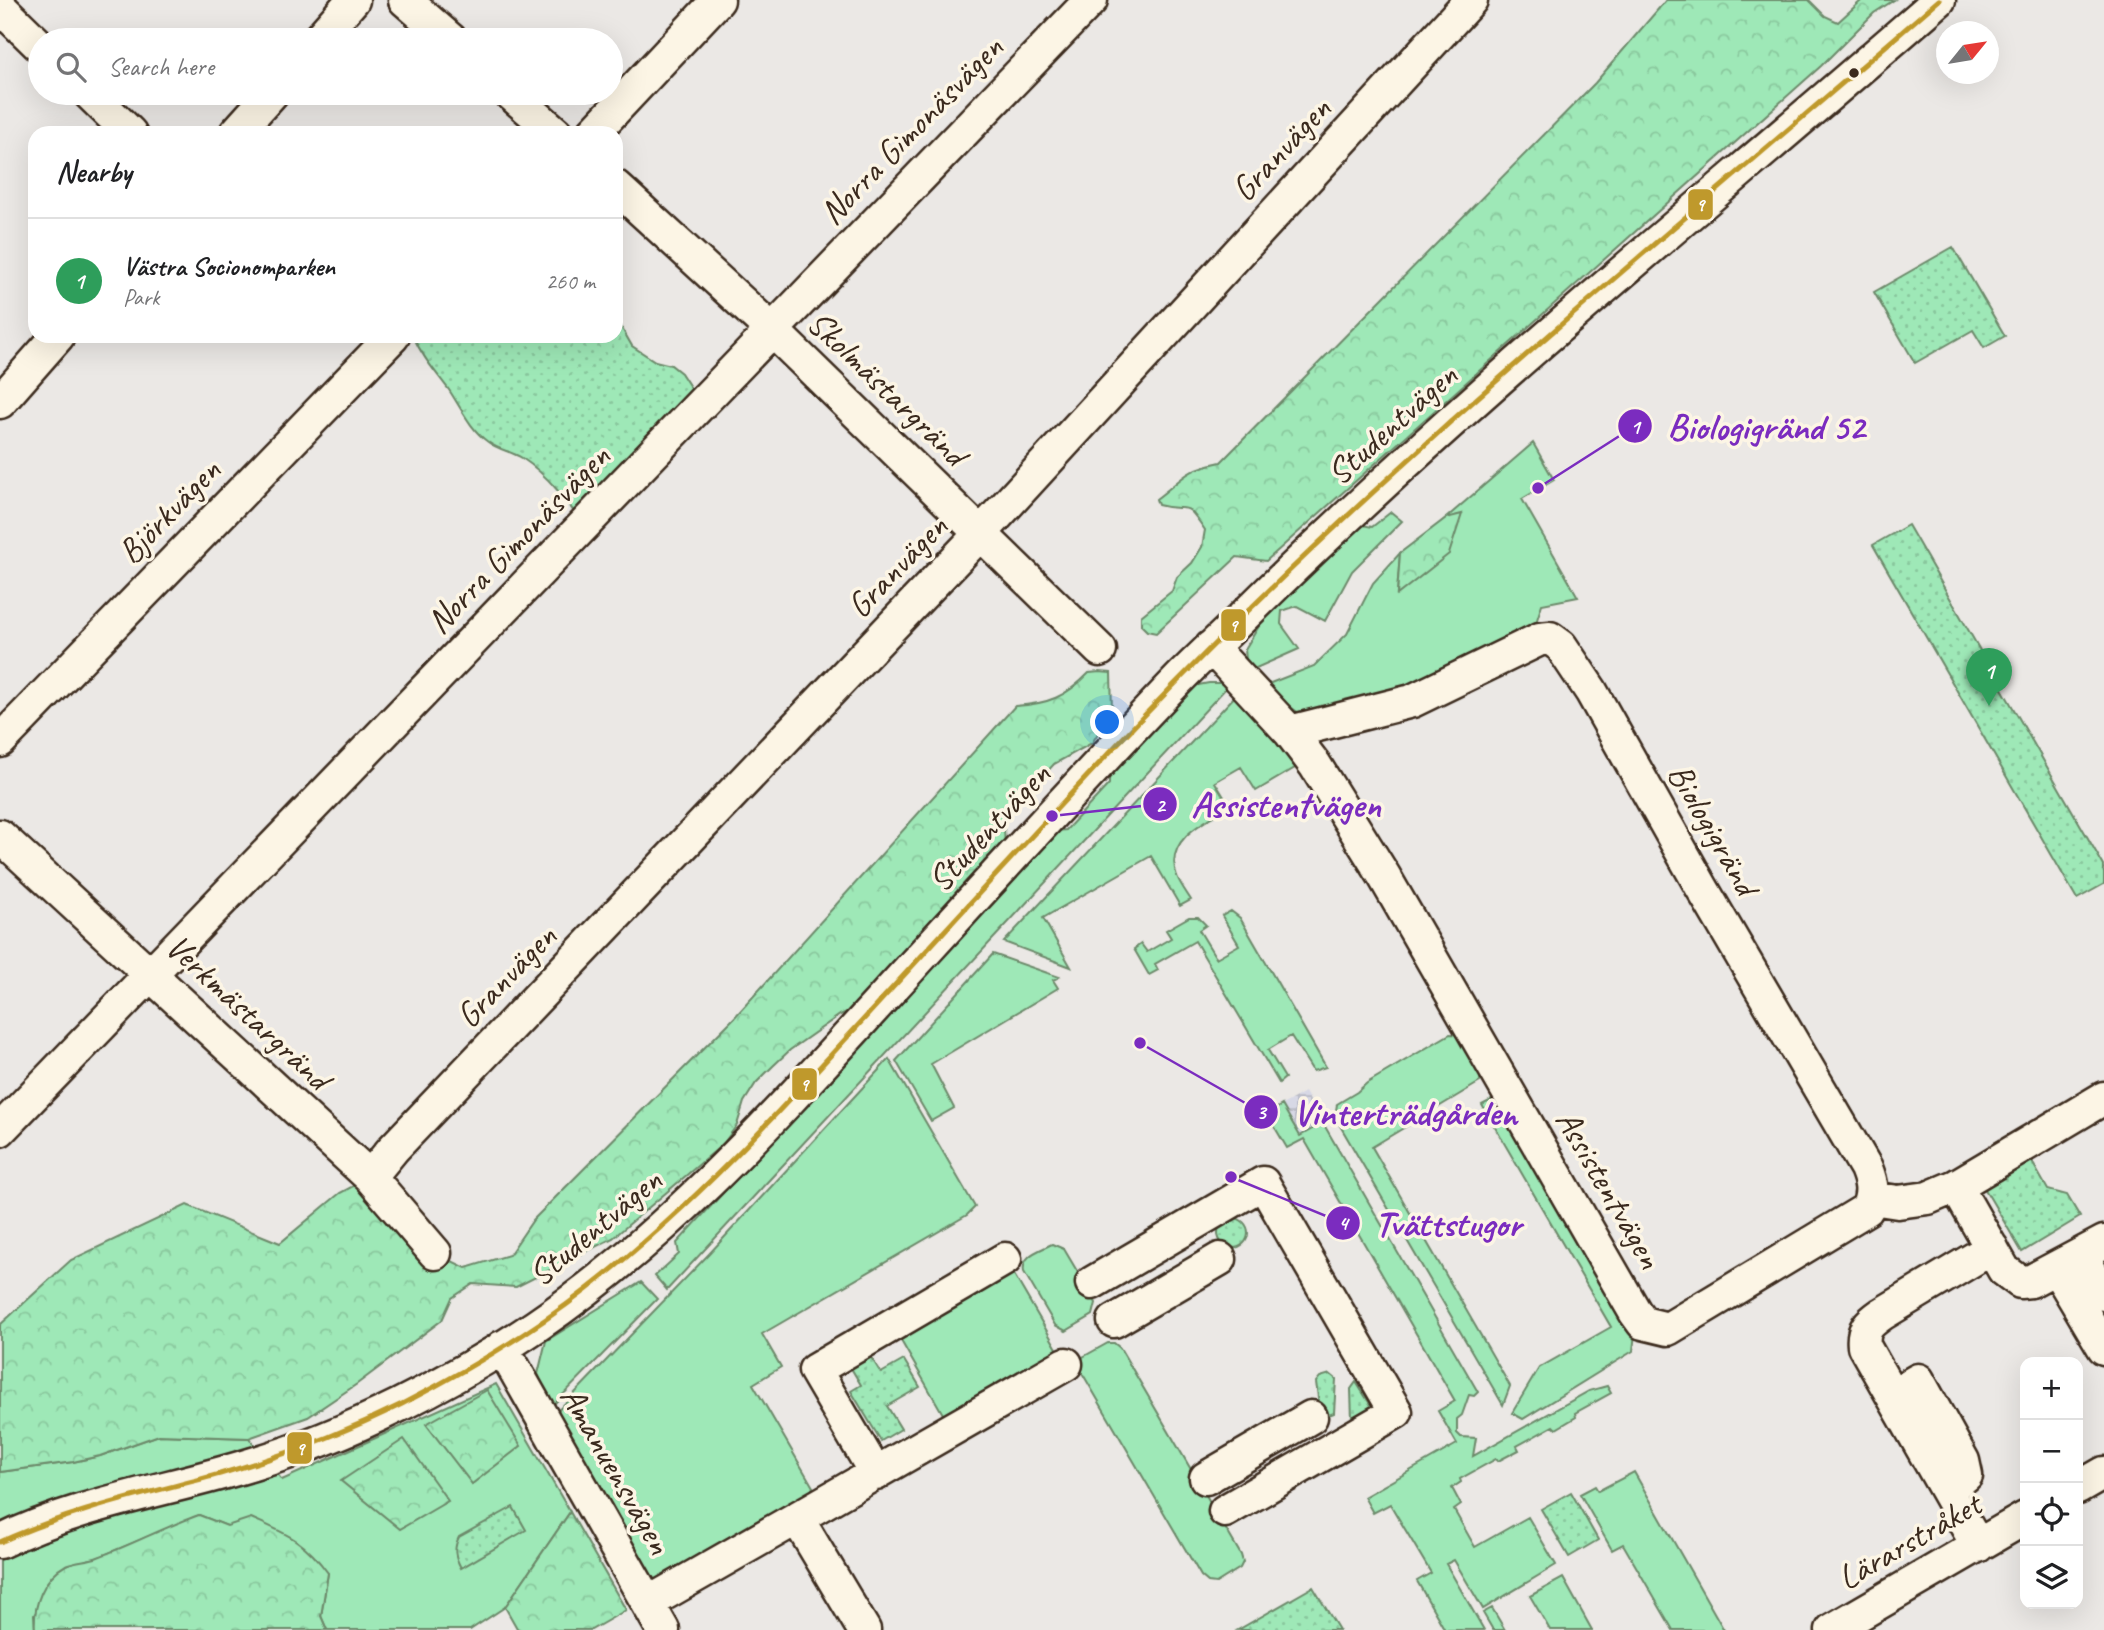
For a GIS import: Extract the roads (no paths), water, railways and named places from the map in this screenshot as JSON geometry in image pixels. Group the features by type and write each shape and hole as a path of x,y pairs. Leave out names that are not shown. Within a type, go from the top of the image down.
{"street":[{"path":"328,28 353,0"},
{"path":"405,0 437,28"},
{"path":"623,101 719,0"},
{"name":"Norra Gimonäsvägen","path":"0,1130 1091,0"},
{"name":"Granvägen","path":"370,1177 402,1140 981,533 1471,0"},
{"name":"Studentvägen","path":"0,1542 42,1523 252,1465 308,1446 373,1417 502,1348 541,1323 632,1252 724,1166 823,1065 1178,680 1289,569 1538,343 1807,116 1939,0"},
{"path":"0,7 28,34"},
{"path":"101,105 123,126"},
{"path":"242,126 261,105"},
{"path":"524,105 548,126"},
{"path":"600,126 620,105"},
{"name":"Skolmästargränd","path":"623,193 772,330 1100,650"},
{"path":"0,402 52,343"},
{"name":"Björkvägen","path":"0,741 386,343"},
{"name":"Biologigränd","path":"1290,732 1412,701 1540,639 1550,638 1561,646 1591,691 1702,888 1866,1168 1872,1182 1872,1198"},
{"name":"Assistentvägen","path":"1212,647 1290,732 1315,765 1384,876 1643,1323 1668,1329 1857,1217 1867,1209 1872,1198"},
{"name":"Verkmästargränd","path":"0,836 370,1177 435,1253"},
{"path":"1872,1198 1898,1202 1928,1198 1956,1186 2104,1098"},
{"path":"1092,1283 1263,1183 1396,1412 1225,1511"},
{"path":"1956,1186 2004,1270 2020,1282 2031,1281 2081,1255"},
{"path":"1978,1546 1864,1346 1863,1335 1868,1325 1882,1314 1992,1248"},
{"path":"2081,1255 2104,1294"},
{"path":"2081,1255 2104,1348"},
{"path":"876,1474 815,1370 1005,1259"},
{"path":"1114,1321 1220,1259"},
{"name":"Amanuensvägen","path":"502,1348 663,1630"},
{"path":"648,1603 1066,1364"},
{"path":"1206,1478 1311,1417"},
{"path":"2083,1485 2104,1473"},
{"path":"797,1518 864,1630"},
{"name":"Lärarstråket","path":"1832,1630 2020,1521"}],"place":[{"name":"Biologigränd 52","path":"1538,488"},
{"name":"Västra Socionomparken","path":"1989,706"},
{"name":"Assistentvägen","path":"1052,816"},
{"name":"Vinterträdgården","path":"1140,1043"},
{"name":"Tvättstugor","path":"1231,1177"}]}
